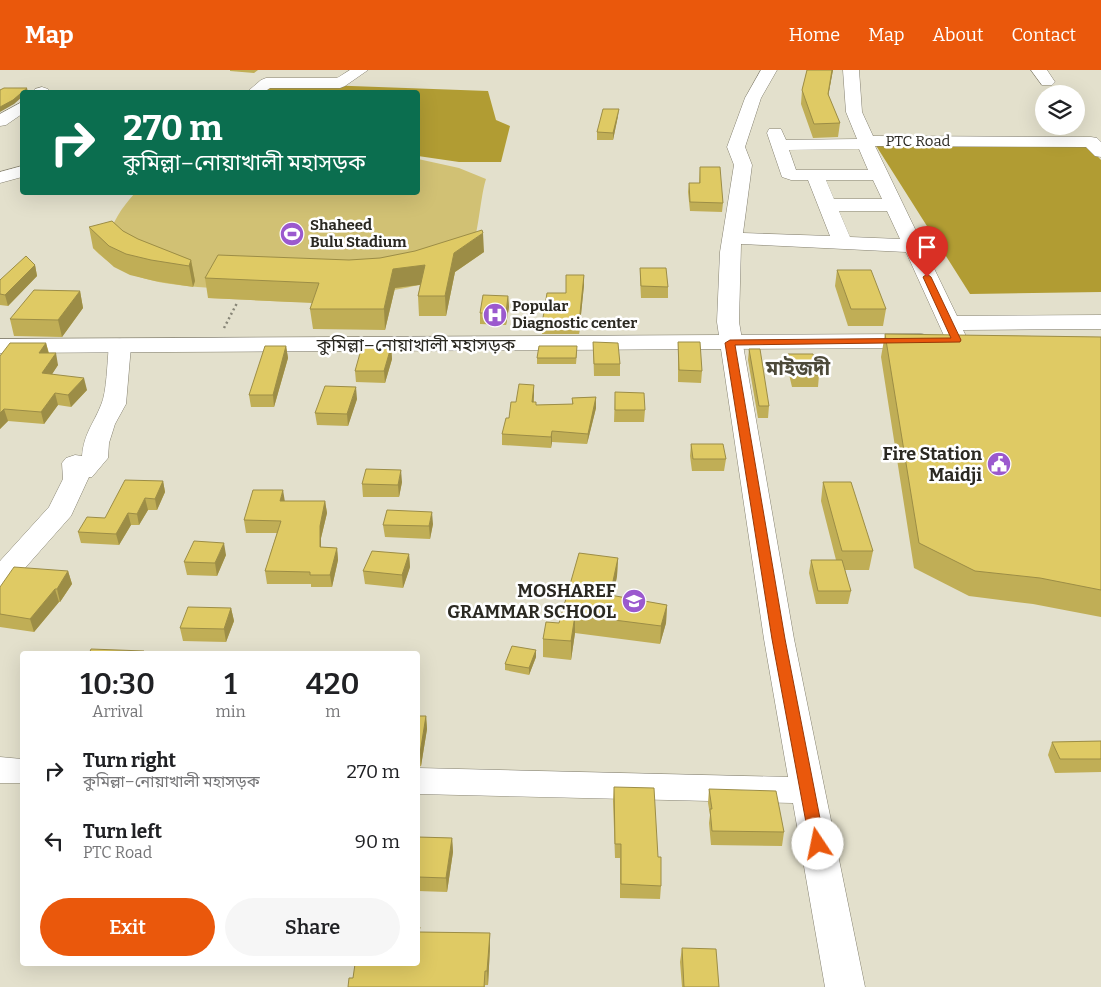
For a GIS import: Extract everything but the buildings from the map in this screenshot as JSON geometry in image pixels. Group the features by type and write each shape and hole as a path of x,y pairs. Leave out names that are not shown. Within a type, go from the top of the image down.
{"main road":[{"path":"257,90 266,83 340,82 360,70"},
{"path":"769,70 753,98 736,147 743,165 732,238 728,312 730,343 779,639 845,987"},
{"path":"851,70 854,112 866,143 777,139 788,173 879,175"},
{"path":"0,121 20,108"},
{"name":"PTC Road","path":"953,332 879,175 866,143 1091,142 1101,152"},
{"path":"0,161 20,165"},
{"path":"0,178 20,172"},
{"path":"815,175 842,243"},
{"path":"827,205 894,205"},
{"path":"732,238 912,246"},
{"path":"953,332 1101,322"},
{"name":"কুমিল্লা–নোয়াখালী মহাসড়ক","path":"0,346 730,343 953,332 1101,340"},
{"path":"0,580 61,510 76,479 75,463 83,471 95,458 96,443 103,424 114,404 120,346"},
{"path":"0,770 20,771"},
{"path":"420,780 808,790"}],"path":[{"path":"214,346 237,303"}],"shaded area":[{"path":"269,83 488,91 496,120 510,126 501,162 459,162 420,156 420,90 261,90"},
{"path":"1085,143 1101,160 1101,292 970,294 875,144"},
{"name":"Shaheed Bulu Stadium","path":"420,159 459,168 486,179 475,239 462,256 437,278 421,284 386,291 296,293 292,302 208,298 213,288 148,280 119,268 93,248 107,244 112,229 125,204 133,195 420,195"}],"place":[{"name":"Shaheed Bulu Stadium","path":"292,234"},
{"name":"Popular Diagnostic center","path":"495,315"},
{"name":"Fire Station Maidji","path":"999,464"},
{"name":"MOSHAREF GRAMMAR SCHOOL","path":"634,601"}],"district":[{"name":"মাইজদী","path":"798,368"}],"route":[{"path":"818,844 779,639 730,343 957,340 927,277"}]}
